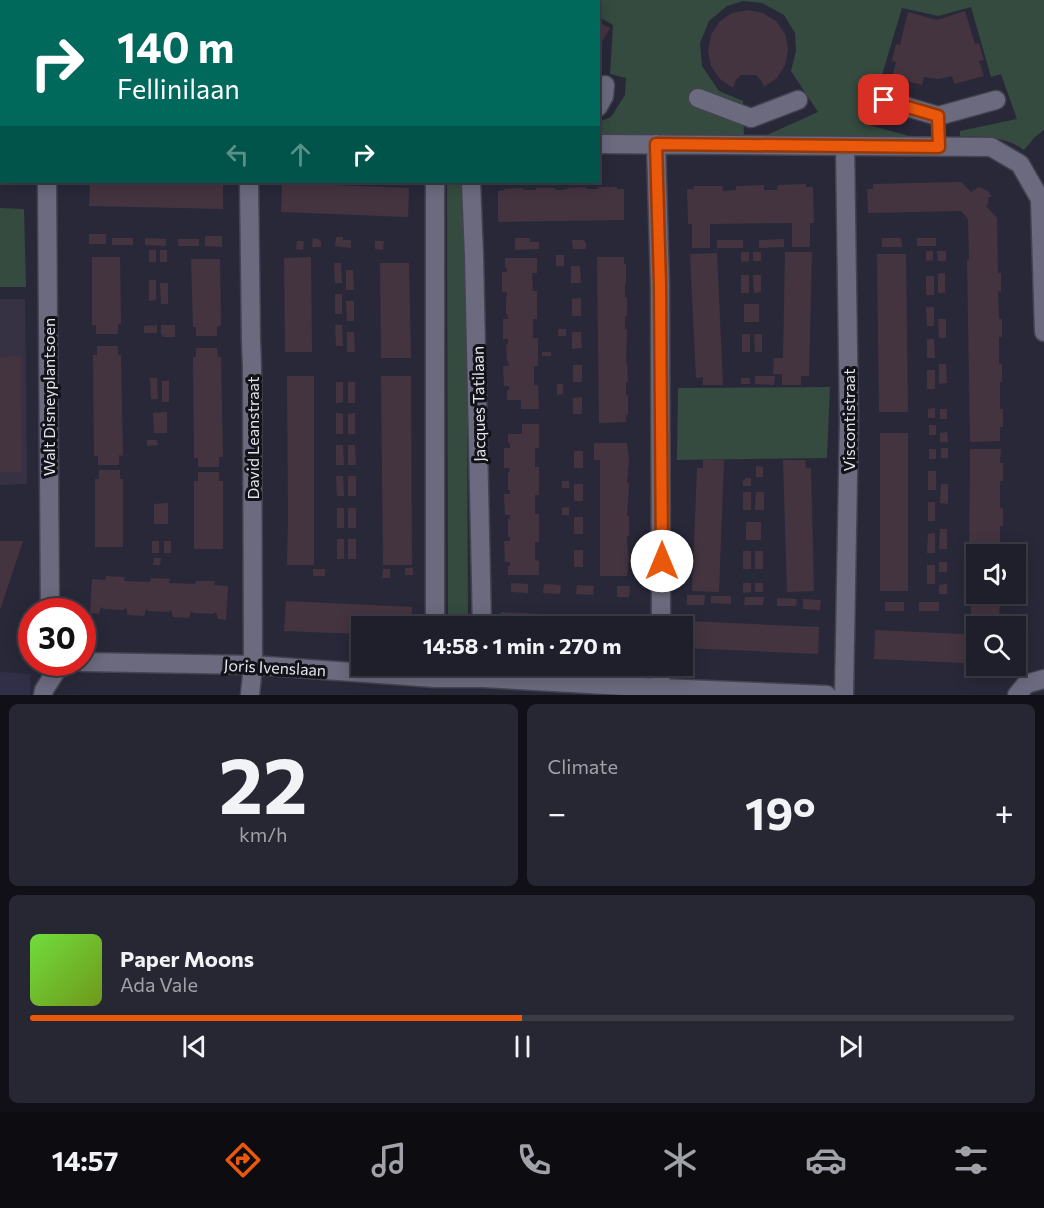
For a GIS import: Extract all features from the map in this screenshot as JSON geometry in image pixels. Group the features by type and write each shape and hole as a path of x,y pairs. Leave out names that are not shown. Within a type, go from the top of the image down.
{"street":[{"path":"600,103 604,96 605,84"},
{"path":"698,98 751,118 798,100"},
{"path":"884,100 938,116 996,100"},
{"path":"938,116 939,147"},
{"path":"751,118 751,145"},
{"path":"600,144 991,147 1020,164 1040,199 1044,332"},
{"path":"656,144 660,296 661,616"},
{"name":"Viscontistraat","path":"844,695 849,420 845,146"},
{"name":"Walt Disneyplantsoen","path":"47,183 50,598"},
{"name":"David Leanstraat","path":"249,183 253,665 250,695"},
{"path":"435,183 435,616"},
{"name":"Jacques Tatilaan","path":"471,183 482,616"},
{"name":"Joris Ivenslaan","path":"96,662 253,665 435,680 483,680 660,692 827,695"},
{"path":"43,695 44,690 55,676"},
{"path":"660,692 661,676"},
{"path":"1017,695 1026,684 1044,679"}],"shaded area":[{"path":"0,299 25,299 27,484 0,485"},
{"path":"0,672 31,676 30,695 0,695"}],"green space":[{"path":"600,0 1044,0 1044,130 1024,150 1002,140 960,136 960,131 1017,119 1001,74 991,77 971,7 938,16 902,8 882,75 875,74 862,123 909,136 910,141 766,139 767,135 818,112 791,71 796,51 795,33 784,15 762,3 743,1 727,6 709,21 700,43 702,66 719,91 743,101 744,141 600,140 600,122 611,117 625,95 626,78 610,74 613,25 600,18"},
{"path":"447,183 466,183 468,616 448,616"},
{"path":"0,208 24,209 26,287 0,287"},
{"path":"830,387 827,458 677,460 678,388"}],"building":[{"path":"748,10 763,13 776,21 785,34 788,50 785,65 777,78 764,87 756,75 741,75 733,88 720,79 711,66 708,51 711,35 719,22 732,13"},
{"path":"965,11 975,44 979,43 984,60 979,61 984,76 954,84 952,76 938,79 924,77 922,85 892,77 896,62 892,61 896,44 900,45 908,12 937,20"},
{"path":"600,23 610,28 601,44 601,60"},
{"path":"961,182 971,192 979,187 988,191 992,197 988,197 986,206 997,218 998,273 1001,273 1001,292 998,291 999,319 1002,319 999,364 1002,364 1000,409 1003,409 1003,427 1000,427 1000,441 970,442 968,219 961,211 868,213 867,189 873,189 873,184"},
{"path":"90,183 223,183 223,209 89,206"},
{"path":"282,183 409,188 408,217 281,212"},
{"path":"806,184 806,187 813,187 814,223 810,223 810,247 792,247 792,223 710,224 710,248 692,248 692,224 688,224 687,189 694,189 694,186 722,186 723,191 736,190 736,186 764,185 764,190 777,190 778,185"},
{"path":"586,187 586,189 617,187 617,189 624,189 624,220 498,222 498,191 523,188 523,190 555,188 555,190 561,190"},
{"path":"89,234 106,234 106,244 89,244"},
{"path":"205,236 222,236 222,247 205,246"},
{"path":"336,237 351,240 351,248 335,246"},
{"path":"112,238 133,238 133,245 112,245"},
{"path":"145,238 166,239 166,246 145,245"},
{"path":"313,238 321,242 321,247 312,247"},
{"path":"515,238 530,238 530,242 539,242 539,249 515,250"},
{"path":"882,238 901,238 902,247 882,247"},
{"path":"917,238 936,238 936,246 917,246"},
{"path":"178,239 199,239 199,246 178,246"},
{"path":"784,239 784,247 759,248 759,240"},
{"path":"572,240 583,240 586,243 586,249 573,249"},
{"path":"717,240 743,240 743,248 717,248"},
{"path":"297,241 304,241 303,250 296,249"},
{"path":"375,241 384,241 383,250 375,249"},
{"path":"149,250 156,250 156,262 149,262"},
{"path":"160,250 167,250 167,262 160,262"},
{"path":"926,251 933,251 933,260 926,261"},
{"path":"937,251 946,251 946,261 938,261"},
{"path":"741,252 749,252 749,261 741,262"},
{"path":"753,252 761,252 761,261 753,261"},
{"path":"785,252 812,252 809,376 801,376 801,385 782,385 782,374 773,374 774,358 783,358"},
{"path":"717,253 723,385 703,385 703,377 696,378 690,254"},
{"path":"877,254 906,254 908,412 879,412"},
{"path":"556,255 564,255 564,266 556,266"},
{"path":"92,257 120,257 121,324 118,324 118,334 96,334 96,325 92,325"},
{"path":"311,257 312,352 285,352 284,258"},
{"path":"597,257 624,257 624,264 626,264 625,329 627,329 628,415 626,415 626,422 599,423"},
{"path":"505,258 537,258 537,273 532,273 533,291 537,291 537,319 533,319 533,338 538,338 538,366 534,366 534,385 538,385 539,409 521,409 521,400 507,400 509,386 504,386 503,366 509,366 506,344 508,344 508,339 503,339 503,319 508,319 508,314 506,315 507,292 502,292 502,272 507,272"},
{"path":"191,259 220,259 221,326 217,327 217,336 196,336 196,327 193,327"},
{"path":"334,263 341,263 342,283 335,283"},
{"path":"380,263 409,263 411,358 381,358"},
{"path":"571,266 580,266 581,283 571,283"},
{"path":"346,270 353,270 354,290 346,290"},
{"path":"945,273 945,293 938,293 938,274"},
{"path":"741,275 749,275 749,293 741,293"},
{"path":"753,275 761,275 761,292 754,293"},
{"path":"926,276 934,276 934,295 926,295"},
{"path":"149,280 156,280 156,300 149,301"},
{"path":"160,283 168,283 168,304 161,304"},
{"path":"335,294 342,294 342,314 335,314"},
{"path":"581,298 581,316 572,316 572,299"},
{"path":"346,301 354,301 354,321 347,321"},
{"path":"744,304 759,304 759,322 744,322"},
{"path":"926,307 934,307 934,326 927,326"},
{"path":"938,319 946,319 946,338 939,338"},
{"path":"157,325 157,333 144,333 144,326"},
{"path":"161,325 175,325 175,337 164,337 161,334"},
{"path":"335,325 342,325 343,346 336,346"},
{"path":"558,329 566,329 566,336 558,336"},
{"path":"347,332 354,332 355,352 347,352"},
{"path":"572,332 581,332 582,348 572,349"},
{"path":"742,334 750,334 750,352 742,352"},
{"path":"754,334 762,334 762,352 755,352"},
{"path":"927,339 934,339 935,358 927,358"},
{"path":"97,346 118,346 118,355 121,355 123,456 119,455 119,465 98,465 98,456 94,456 93,355 97,355"},
{"path":"196,348 217,348 218,357 221,357 223,457 219,457 219,467 198,467 198,458 194,458 193,357 196,357"},
{"path":"542,352 551,352 551,356 542,356"},
{"path":"21,356 22,472 0,472 0,357"},
{"path":"939,364 946,364 947,383 939,384"},
{"path":"573,365 582,365 582,382 573,382"},
{"path":"927,370 935,370 935,389 927,389"},
{"path":"287,376 314,376 314,565 287,565"},
{"path":"381,376 411,376 412,565 383,565"},
{"path":"755,376 775,376 774,385 755,384"},
{"path":"150,378 157,378 158,399 151,399"},
{"path":"741,378 750,378 750,384 741,384"},
{"path":"162,381 169,381 169,402 162,402"},
{"path":"336,382 343,382 343,402 336,403"},
{"path":"348,382 355,382 355,403 348,403"},
{"path":"557,384 563,384 563,394 557,395"},
{"path":"582,397 582,414 573,414 573,398"},
{"path":"935,408 935,418 928,418 928,409"},
{"path":"940,409 947,409 947,419 940,419"},
{"path":"167,412 167,433 154,433 153,413"},
{"path":"336,413 343,414 343,434 336,434"},
{"path":"355,413 355,434 348,434 348,414"},
{"path":"522,424 539,424 539,448 535,448 535,467 539,467 539,495 535,495 535,514 539,514 539,542 535,542 535,560 539,561 539,575 508,575 510,562 505,562 504,541 510,541 508,519 510,515 505,515 504,494 510,494 508,472 510,468 504,468 504,448 510,448 508,434 522,434"},
{"path":"929,425 936,425 936,435 929,435"},
{"path":"947,432 948,442 940,442 940,433"},
{"path":"880,433 908,433 908,591 880,591"},
{"path":"147,440 157,440 158,445 147,446"},
{"path":"594,443 627,443 629,559 627,576 600,576 600,460 594,460"},
{"path":"336,445 343,445 344,465 336,465"},
{"path":"348,445 355,445 356,465 348,465"},
{"path":"941,448 948,448 948,458 941,458"},
{"path":"929,449 936,449 936,459 929,459"},
{"path":"970,449 1001,449 1000,463 1003,463 1003,481 1000,481 1000,508 1003,508 1003,526 1000,526 1000,544 969,544"},
{"path":"574,451 583,451 583,468 574,468"},
{"path":"703,460 724,460 719,592 692,591 697,468 703,468"},
{"path":"783,460 805,460 806,468 811,468 814,591 787,592"},
{"path":"756,466 763,467 763,477 756,477"},
{"path":"99,470 120,470 120,479 123,479 123,547 95,547 95,479 99,479"},
{"path":"928,471 936,471 936,490 928,490"},
{"path":"198,472 219,472 219,481 223,481 223,549 194,549 194,481 198,481"},
{"path":"336,476 343,476 344,496 337,496"},
{"path":"348,476 356,476 356,496 348,496"},
{"path":"746,478 751,478 751,486 743,486"},
{"path":"562,481 569,481 569,488 562,488"},
{"path":"574,484 583,484 583,501 574,501"},
{"path":"941,484 948,484 948,504 940,503"},
{"path":"743,492 751,492 751,510 743,510"},
{"path":"756,492 764,492 764,510 755,510"},
{"path":"928,502 935,502 935,521 928,521"},
{"path":"168,503 168,524 154,524 154,504"},
{"path":"569,507 569,515 562,515 562,508"},
{"path":"337,508 344,508 344,528 337,528"},
{"path":"348,508 356,508 356,528 348,528"},
{"path":"574,517 583,517 583,534 574,534"},
{"path":"746,522 761,522 761,540 746,540"},
{"path":"940,529 947,529 947,549 939,549"},
{"path":"935,533 935,553 927,553 928,534"},
{"path":"337,539 344,539 344,559 337,559"},
{"path":"348,539 356,539 356,559 348,559"},
{"path":"0,541 23,541 0,610"},
{"path":"152,541 159,541 159,553 152,553"},
{"path":"164,541 171,541 171,553 164,553"},
{"path":"574,550 583,550 583,567 574,567"},
{"path":"743,551 751,551 751,569 743,569"},
{"path":"755,551 763,551 763,569 755,569"},
{"path":"154,558 161,558 160,565 153,565"},
{"path":"939,562 947,562 947,572 939,572"},
{"path":"927,565 935,565 935,584 927,584"},
{"path":"405,568 413,568 413,575 405,575"},
{"path":"313,569 325,569 325,576 313,576"},
{"path":"383,569 390,569 390,578 382,578"},
{"path":"106,576 125,577 124,581 150,582 151,578 170,579 169,583 195,584 196,581 215,581 214,585 228,586 226,620 218,619 216,612 213,614 191,611 189,618 173,617 171,610 168,612 146,609 144,616 128,615 126,608 123,610 101,607 99,614 96,614 96,598 91,598 92,579 105,580"},
{"path":"511,583 528,584 528,593 511,592"},
{"path":"743,583 751,583 751,592 743,593"},
{"path":"755,583 763,583 763,592 755,592"},
{"path":"544,584 561,585 560,594 543,593"},
{"path":"947,584 947,594 939,594 939,585"},
{"path":"577,585 594,586 593,595 576,594"},
{"path":"617,586 630,586 629,597 617,597"},
{"path":"687,595 705,595 704,605 687,605"},
{"path":"711,596 731,596 731,604 711,603"},
{"path":"745,597 764,597 763,605 744,605"},
{"path":"777,598 797,599 796,606 777,606"},
{"path":"803,599 821,600 820,610 803,609"},
{"path":"286,601 412,607 412,616 351,616 351,634 284,631"},
{"path":"885,602 904,602 904,611 885,611"},
{"path":"919,602 939,602 939,611 919,611"},
{"path":"971,604 1000,604 999,616 971,616"},
{"path":"501,612 584,616 501,616"},
{"path":"693,621 819,627 818,654 693,648"},
{"path":"875,630 963,634 966,631 966,661 964,663 874,659"}],"route":[{"path":"662,561 660,285 656,144 939,147 938,116 884,100"}]}
